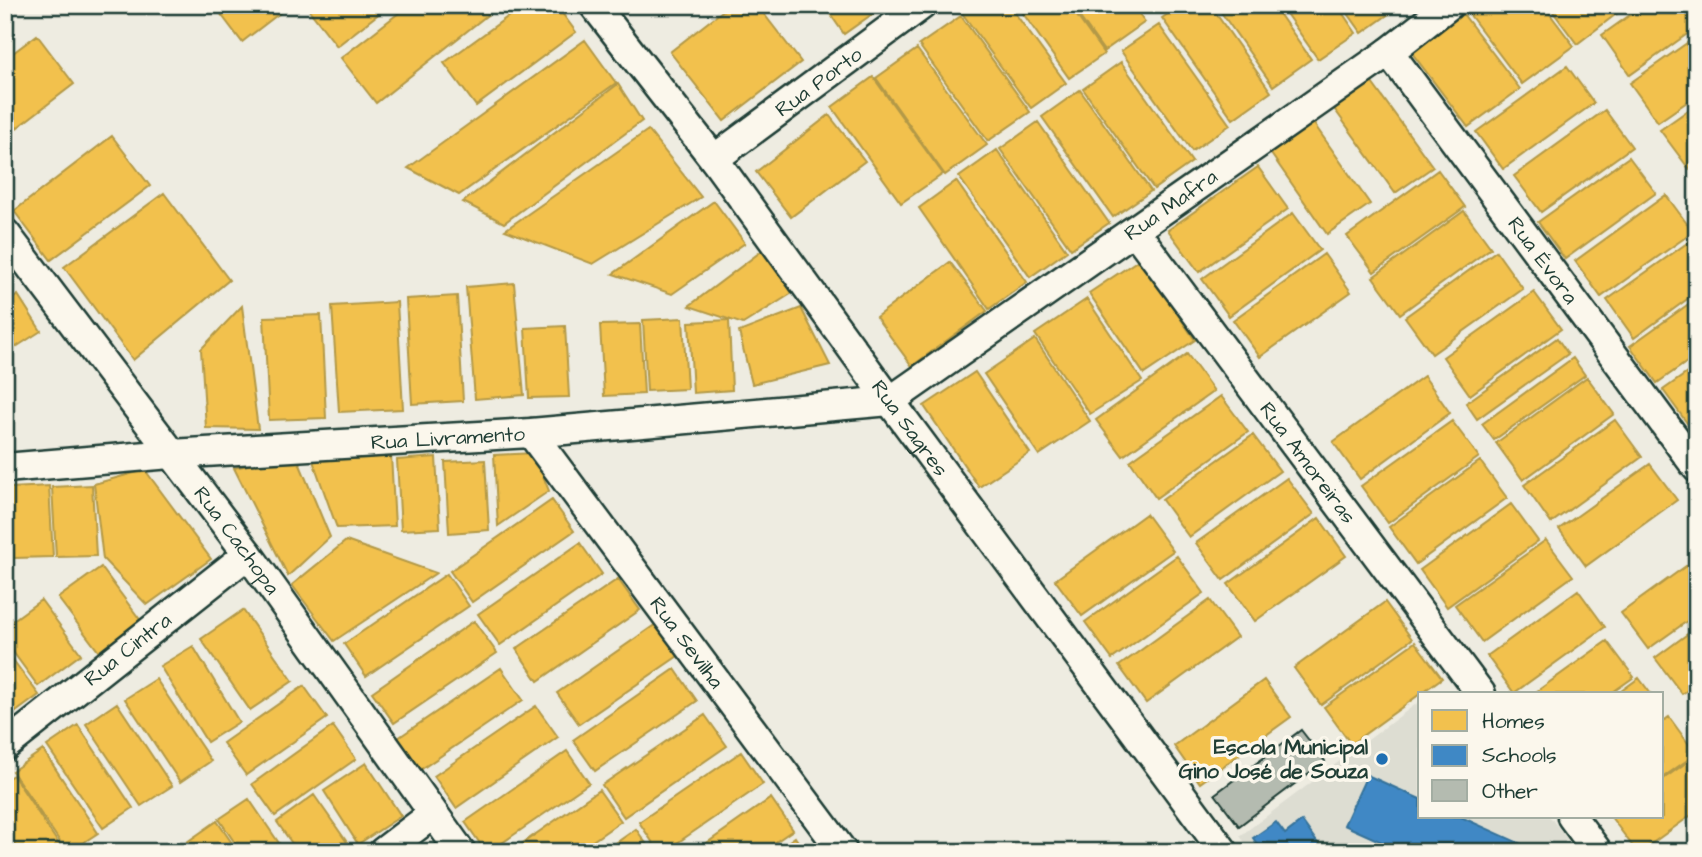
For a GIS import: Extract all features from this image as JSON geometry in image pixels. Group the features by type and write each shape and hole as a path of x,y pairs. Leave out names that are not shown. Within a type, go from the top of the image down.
{"street":[{"name":"Rua Sagres","path":"594,5 714,159 1224,852"},
{"name":"Rua Porto","path":"714,159 922,5"},
{"name":"Rua Mafra","path":"890,401 1389,52 1449,5"},
{"name":"Rua Évora","path":"1389,52 1697,468"},
{"name":"Rua Amoreiras","path":"1135,231 1480,692"},
{"name":"Rua Cachopa","path":"5,233 248,554 461,852"},
{"name":"Rua Livramento","path":"5,468 171,454 531,433 890,401"},
{"name":"Rua Sevilha","path":"531,433 843,852"},
{"name":"Rua Cintra","path":"5,746 248,554"},
{"path":"383,852 433,814"},
{"path":"1573,818 1598,852"}],"shaded area":[{"name":"Escola Municipal Gino José de Souza","path":"1418,702 1418,818 1551,818 1577,852 1252,852 1240,836"}],"building: Homes":[{"path":"214,5 276,5 281,12 242,42"},
{"path":"390,5 337,46 306,6"},
{"path":"409,5 500,5 376,103 341,58"},
{"path":"524,5 556,5 576,32 476,106 444,63"},
{"path":"730,5 757,5 801,62 724,121 670,52"},
{"path":"824,5 885,5 844,34"},
{"path":"973,5 1009,5 1066,83 1031,108 962,13"},
{"path":"1017,5 1069,5 1104,54 1069,78"},
{"path":"1071,5 1133,5 1145,22 1104,51"},
{"path":"1181,5 1210,5 1271,92 1233,119 1162,18"},
{"path":"1216,5 1273,5 1311,59 1273,86"},
{"path":"1280,5 1337,5 1356,33 1318,59"},
{"path":"1342,5 1399,5 1400,6 1362,33"},
{"path":"1472,5 1543,5 1574,46 1522,84 1466,10"},
{"path":"1548,5 1628,5 1577,44"},
{"path":"1644,5 1697,5 1697,27 1630,75 1602,35"},
{"path":"1463,14 1520,89 1468,127 1412,53"},
{"path":"961,16 1030,112 988,141 919,45"},
{"path":"1159,25 1230,125 1192,151 1121,51"},
{"path":"37,35 74,84 5,137 5,59"},
{"path":"1697,36 1697,95 1658,122 1630,83"},
{"path":"585,40 616,83 459,195 408,168"},
{"path":"917,49 987,145 945,175 876,78"},
{"path":"1121,62 1192,162 1154,189 1083,89"},
{"path":"1567,66 1594,103 1503,169 1476,132"},
{"path":"1367,76 1433,167 1395,193 1330,103"},
{"path":"873,77 943,174 901,203 832,107"},
{"path":"618,84 642,121 504,223 463,202"},
{"path":"1080,90 1151,191 1113,217 1042,117"},
{"path":"1697,104 1697,164 1689,169 1660,130"},
{"path":"1605,110 1632,147 1541,212 1514,176"},
{"path":"829,115 865,161 791,217 756,172"},
{"path":"1312,121 1370,204 1327,234 1269,151"},
{"path":"1038,122 1109,223 1071,249 1000,149"},
{"path":"648,130 701,197 593,264 505,230"},
{"path":"112,136 150,186 51,260 14,211"},
{"path":"997,150 1067,251 1030,277 959,177"},
{"path":"1629,157 1656,193 1565,259 1538,222"},
{"path":"1258,167 1288,209 1199,272 1168,230"},
{"path":"1438,170 1465,207 1374,272 1347,236"},
{"path":"956,181 1027,282 989,309 919,208"},
{"path":"164,193 229,280 133,360 64,267"},
{"path":"1666,195 1693,232 1601,297 1575,261"},
{"path":"714,201 745,243 672,294 613,274"},
{"path":"1464,211 1491,248 1400,314 1373,277"},
{"path":"1293,213 1320,250 1229,316 1202,279"},
{"path":"1697,236 1697,292 1634,338 1607,300"},
{"path":"763,250 794,292 743,324 689,306"},
{"path":"1496,251 1523,289 1432,354 1405,317"},
{"path":"1324,254 1351,292 1260,357 1233,320"},
{"path":"1140,259 1195,340 1144,374 1089,293"},
{"path":"950,262 987,311 912,366 876,317"},
{"path":"514,283 524,395 475,399 466,287"},
{"path":"1534,292 1561,329 1470,395 1443,357"},
{"path":"18,295 41,331 5,354 5,304"},
{"path":"457,296 463,401 412,404 406,299"},
{"path":"1697,298 1697,355 1657,383 1630,346"},
{"path":"1087,299 1142,381 1090,414 1035,334"},
{"path":"397,302 403,409 339,412 332,306"},
{"path":"242,306 258,429 206,428 201,349"},
{"path":"801,308 830,365 752,384 739,332"},
{"path":"321,315 326,418 269,420 264,317"},
{"path":"683,318 687,389 647,391 643,320"},
{"path":"729,320 732,390 693,393 689,322"},
{"path":"640,324 644,394 604,396 600,325"},
{"path":"565,326 569,397 529,398 525,328"},
{"path":"1557,338 1568,354 1477,419 1466,403"},
{"path":"1035,339 1090,421 1039,455 984,374"},
{"path":"1187,354 1214,391 1123,456 1096,420"},
{"path":"1573,358 1585,375 1494,440 1482,424"},
{"path":"1697,366 1697,422 1690,427 1663,390"},
{"path":"975,372 1030,453 979,487 924,406"},
{"path":"1424,376 1450,413 1360,479 1333,442"},
{"path":"1587,377 1614,414 1523,480 1496,443"},
{"path":"1221,396 1248,432 1156,498 1130,461"},
{"path":"1615,420 1642,457 1551,523 1524,485"},
{"path":"1452,421 1479,457 1388,523 1361,486"},
{"path":"1253,435 1280,471 1189,537 1162,500"},
{"path":"534,453 549,491 498,526 494,455"},
{"path":"296,455 330,537 288,576 234,468"},
{"path":"391,455 395,526 337,528 312,458"},
{"path":"436,457 440,528 401,530 397,460"},
{"path":"485,460 489,530 449,533 445,462"},
{"path":"1480,461 1507,498 1416,564 1389,527"},
{"path":"1650,464 1677,500 1586,566 1559,529"},
{"path":"145,470 211,559 147,605 103,559 94,484"},
{"path":"1287,478 1314,514 1223,580 1196,543"},
{"path":"92,485 96,556 56,557 52,487"},
{"path":"49,486 53,557 14,558 10,488"},
{"path":"552,500 574,531 472,602 450,571"},
{"path":"1511,504 1538,541 1447,607 1420,570"},
{"path":"1146,514 1173,551 1082,616 1055,580"},
{"path":"1319,518 1346,556 1255,621 1228,584"},
{"path":"1546,540 1573,576 1482,642 1455,605"},
{"path":"346,541 436,573 334,641 292,585"},
{"path":"580,543 602,574 500,645 478,614"},
{"path":"1177,556 1204,593 1112,659 1085,622"},
{"path":"1697,558 1697,614 1648,649 1621,613"},
{"path":"101,567 141,621 99,652 58,598"},
{"path":"447,574 469,606 366,676 344,644"},
{"path":"618,579 640,610 538,681 516,649"},
{"path":"1578,590 1605,627 1515,692 1487,656"},
{"path":"41,600 81,654 38,686 5,641 5,626"},
{"path":"1210,600 1237,637 1146,703 1119,666"},
{"path":"1385,602 1412,639 1321,705 1294,668"},
{"path":"243,610 293,681 250,710 201,639"},
{"path":"474,621 497,653 394,723 372,692"},
{"path":"659,622 681,654 579,724 557,693"},
{"path":"1697,627 1697,684 1682,694 1655,658"},
{"path":"1607,641 1634,677 1613,692 1536,692"},
{"path":"1415,642 1442,678 1423,692 1418,692 1418,695 1351,744 1324,707"},
{"path":"193,646 239,722 207,742 160,666"},
{"path":"5,649 39,695 5,720"},
{"path":"501,668 523,700 420,770 398,738"},
{"path":"675,669 697,701 595,771 573,740"},
{"path":"1639,678 1650,692 1620,692"},
{"path":"156,679 211,761 180,782 125,699"},
{"path":"1264,680 1291,717 1200,783 1174,746"},
{"path":"304,686 327,718 246,775 223,743"},
{"path":"117,703 172,786 141,806 86,724"},
{"path":"536,706 558,737 456,808 434,776"},
{"path":"705,715 727,746 624,817 602,785"},
{"path":"1669,717 1696,754 1664,777 1664,721"},
{"path":"78,725 133,808 103,828 47,746"},
{"path":"333,726 356,759 275,816 252,784"},
{"path":"43,750 98,833 69,852 12,771"},
{"path":"567,751 589,783 486,852 465,822"},
{"path":"741,752 763,784 664,852 659,852 639,822"},
{"path":"1697,755 1697,811 1637,852 1612,818 1664,818 1664,779"},
{"path":"366,763 401,816 358,844 324,791"},
{"path":"13,775 64,852 20,852 5,830 5,780"},
{"path":"599,790 621,821 577,852 510,852"},
{"path":"314,795 351,848 345,852 298,852 277,822"},
{"path":"771,798 793,830 761,852 694,852"},
{"path":"249,799 285,852 241,852 219,819"},
{"path":"217,821 238,852 194,852 187,842"},
{"path":"636,829 652,852 603,852"},
{"path":"795,837 805,852 774,852"}],"building: Schools":[{"path":"1367,775 1418,798 1418,818 1463,818 1539,852 1404,852 1344,825"},
{"path":"1302,821 1319,845 1309,852 1263,852 1253,838 1276,822 1285,834"}],"building: Other":[{"path":"1301,730 1325,761 1239,826 1215,794"}],"place":[{"name":"Escola Municipal Gino José de Souza","path":"1382,759"}]}
